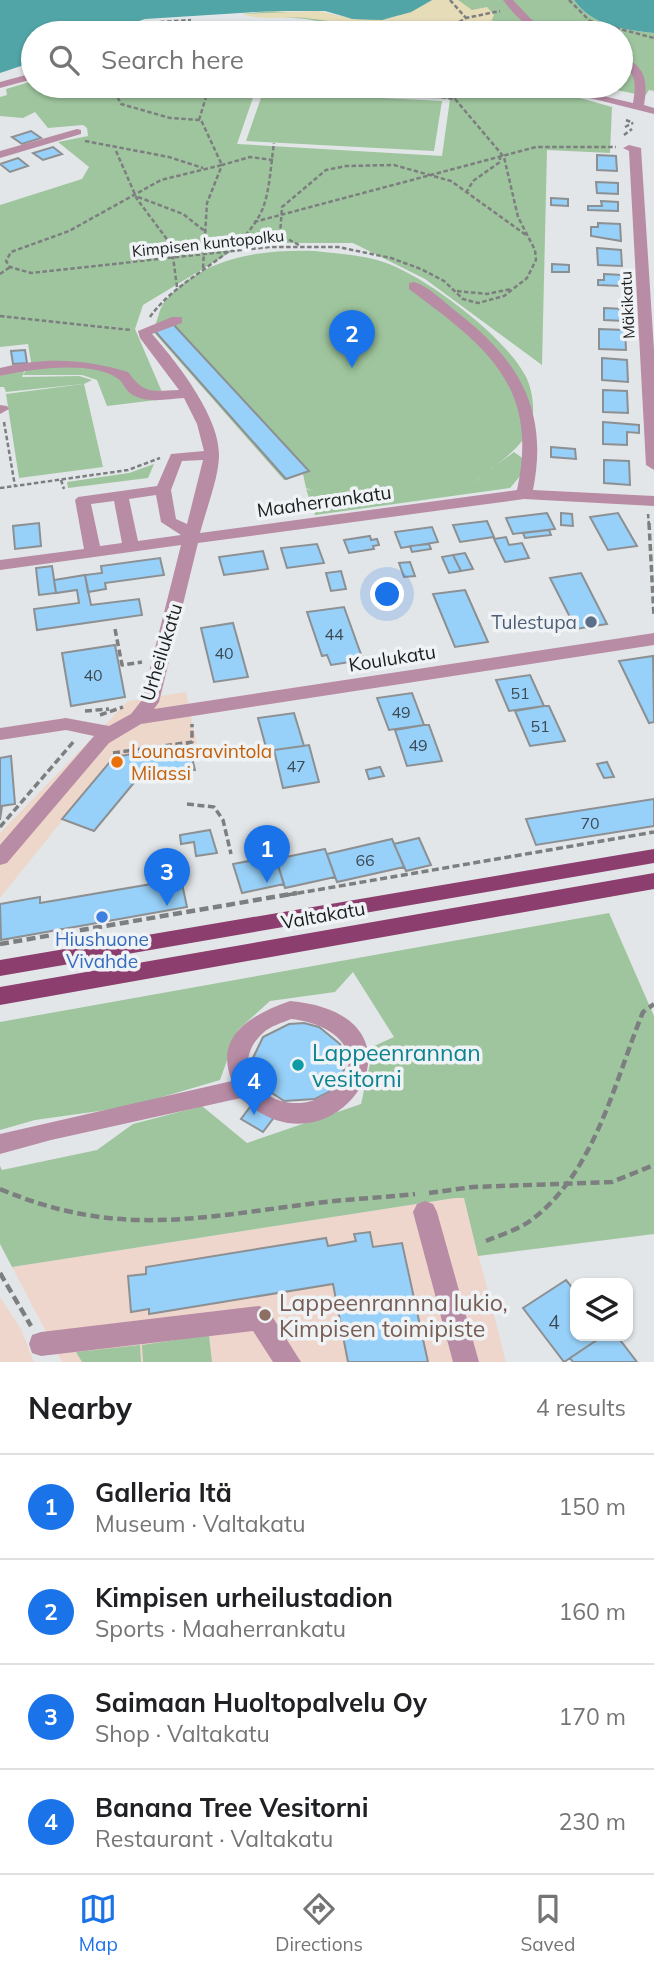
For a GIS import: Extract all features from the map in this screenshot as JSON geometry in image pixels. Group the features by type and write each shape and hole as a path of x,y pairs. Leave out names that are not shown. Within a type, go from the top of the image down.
{"main road":[{"name":"Valtakatu","path":"0,968 654,856"},
{"name":"Valtakatu","path":"0,996 654,881"}],"street":[{"path":"512,4 530,21"},
{"path":"633,66 640,73 638,107"},
{"path":"0,85 21,79"},
{"path":"638,107 653,97"},
{"path":"599,98 654,111"},
{"path":"0,155 74,133"},
{"name":"Mäkikatu","path":"626,141 635,148 647,239 654,465"},
{"path":"414,286 498,356 514,382 525,413 530,440 530,472 524,494"},
{"path":"0,372 45,361 62,361 124,376 134,390 148,396 186,394 160,350 145,335 145,331 177,320"},
{"name":"Urheilukatu","path":"0,858 86,757 110,733 137,718 150,702 212,455 208,432 186,394"},
{"path":"192,539 184,528 169,522 163,490 176,457 212,455"},
{"path":"93,553 83,500 163,490"},
{"name":"Maaherrankatu","path":"0,565 524,494 651,504"},
{"path":"121,495 131,548"},
{"name":"Koulukatu","path":"137,718 654,639"},
{"path":"0,734 66,724 110,733"},
{"path":"290,1010 319,1014 344,1028 354,1042 359,1059 352,1084 333,1104 314,1112 293,1115 273,1111 255,1102 243,1088 236,1072 236,1054 242,1038 255,1025 271,1015 290,1010"},
{"path":"0,1144 51,1130 243,1088"},
{"path":"425,1212 466,1362"},
{"path":"41,1344 259,1318 288,1362"}],"path":[{"path":"450,0 466,18"},
{"path":"569,0 590,21"},
{"path":"461,21 512,4"},
{"path":"633,33 654,38"},
{"path":"118,98 121,104 170,118 200,120"},
{"path":"203,268 207,203 222,165 200,120 199,107 204,98"},
{"path":"450,98 454,99 502,157 518,217 535,250 536,260 527,278 516,288 487,295 455,290"},
{"path":"254,222 549,145 626,141 632,130 625,127 633,122 626,120"},
{"path":"74,133 91,145 169,157 206,169"},
{"path":"0,316 145,331 152,311 177,287 229,251 254,222 263,207 274,143"},
{"path":"115,149 135,194 166,237 173,257 177,287"},
{"path":"0,274 10,267 6,261 11,252 69,231 161,180 250,157 272,160"},
{"path":"466,193 473,181 500,162 502,157"},
{"path":"312,247 284,240 280,235 279,216 282,207 326,170 375,163 432,174 451,181 527,236"},
{"path":"135,194 183,214 206,232"},
{"name":"Kimpisen kuntopolku","path":"10,267 30,273 229,251 338,247 391,257 438,277 463,299 478,303 504,296 516,288"},
{"path":"1,410 15,486"},
{"path":"0,488 128,470 170,456"},
{"path":"61,480 64,489"},
{"path":"651,504 654,617"},
{"path":"115,629 122,665 144,662"},
{"path":"86,757 103,764 113,753 192,742 192,723 188,710"},
{"path":"0,827 65,750"},
{"path":"187,804 215,807 223,820 231,854"},
{"path":"0,944 654,832"},
{"path":"486,1241 529,1220 563,1187 601,1124 643,1012 654,1004"},
{"path":"0,1189 34,1206 115,1223 186,1220 473,1187 563,1187 612,1182 654,1165"},
{"path":"0,1273 41,1344"}],"shaded area":[{"path":"186,692 197,744 114,756 0,898 0,833 128,701"},
{"name":"Lappeenrannna lukio, Kimpisen toimipiste","path":"464,1198 506,1362 62,1362 12,1267"},
{"path":"0,1297 21,1329 34,1362 0,1362"}],"green space":[{"path":"432,0 574,0 581,9 600,21 317,21 242,14 273,11 382,20 396,17"},
{"path":"633,30 654,33 654,91 649,90 645,96 633,93"},
{"path":"21,85 21,98 253,98 237,144 442,156 450,99 431,98 580,98 612,107 610,153 547,150 542,365 425,279 353,243 269,243 239,247 143,305 135,329 165,399 107,406 97,380 82,375 23,375 31,362 28,344 0,347 0,205 82,179 89,167 58,142 88,136 87,128 83,125 48,128 35,112 23,118 0,116 0,97 7,95 6,89"},
{"path":"261,98 442,101 434,151 246,141"},
{"path":"315,251 371,259 406,272 445,296 484,327 515,360 529,385 533,410 532,422 523,440 499,463 514,452 525,460 521,475 510,488 315,515 306,489 313,491 306,488 303,474 284,480 152,330 165,301 180,286 215,265 254,254"},
{"path":"25,369 22,377 79,376 92,380 84,384 103,467 19,478 6,394 83,384 6,392 4,387 0,387 0,376"},
{"path":"154,464 148,478 68,488 67,482 129,473"},
{"path":"609,913 654,1016 654,1234 478,1256 464,1198 455,1198 12,1267 0,1244 0,1166 2,1170 97,1150 133,1124 202,1106 247,1143 361,1104 374,1046 394,1037 353,972 335,992 270,1001 238,1030 220,1080 128,1107 35,1120 0,1130 0,1022"},
{"path":"209,1335 212,1362 143,1362 142,1345"},
{"path":"140,1345 141,1362 82,1362 76,1352"}],"sand":[{"path":"432,0 458,0 472,10 487,7 494,15 491,21 325,21 242,14 319,11 353,19 382,20 411,12"}],"water":[{"path":"0,0 432,0 411,12 382,20 353,19 325,11 273,11 139,21 21,21 21,66 0,73"},
{"path":"574,0 654,0 654,33 633,30 633,21 600,21 581,9"}],"building":[{"path":"31,131 41,138 22,144 12,137"},
{"path":"53,147 62,154 43,160 33,153"},
{"path":"597,155 616,156 617,171 597,170"},
{"path":"18,158 28,166 10,172 0,164"},
{"path":"596,182 618,183 618,194 597,193"},
{"path":"551,198 568,199 568,206 551,205"},
{"path":"601,201 618,202 618,211 588,210 588,206 602,206"},
{"path":"598,223 620,224 621,241 591,236 591,227 598,227"},
{"path":"597,248 621,250 622,266 598,265"},
{"path":"552,264 569,265 569,272 552,272"},
{"path":"604,274 622,275 622,286 598,285 598,280 604,280"},
{"path":"604,308 624,309 625,321 604,320"},
{"path":"173,324 309,471 286,479 154,330"},
{"path":"599,329 625,330 626,350 599,349"},
{"path":"25,350 27,363 13,364 11,351"},
{"path":"602,358 627,360 628,382 602,380"},
{"path":"603,390 627,391 628,413 603,412"},
{"path":"603,422 639,425 639,433 627,432 627,445 603,444"},
{"path":"551,447 575,449 576,459 551,457"},
{"path":"604,460 629,461 630,485 604,483"},
{"path":"547,513 555,529 513,534 506,518"},
{"path":"561,513 572,514 573,526 561,525"},
{"path":"618,513 637,546 608,550 590,517"},
{"path":"487,521 494,537 460,542 453,525"},
{"path":"39,523 41,546 15,549 13,526"},
{"path":"432,527 438,542 401,548 395,532"},
{"path":"549,530 551,535 525,538 523,533"},
{"path":"370,536 371,540 377,539 379,545 373,546 374,549 349,553 344,540"},
{"path":"506,537 509,545 522,543 529,558 505,562 494,539"},
{"path":"317,544 324,563 287,568 281,548"},
{"path":"429,544 431,549 412,552 410,546"},
{"path":"263,551 268,569 224,575 219,557"},
{"path":"465,553 473,569 461,571 453,555"},
{"path":"453,555 461,571 449,573 442,557"},
{"path":"160,558 164,575 105,583 106,589 88,592 85,575 102,573 101,566"},
{"path":"410,562 415,576 404,577 399,563"},
{"path":"52,566 56,593 39,595 36,568"},
{"path":"341,571 346,589 331,591 326,573"},
{"path":"581,573 607,624 576,629 550,578"},
{"path":"85,575 91,605 139,599 142,615 37,630 34,609 79,603 77,590 56,593 54,580"},
{"path":"465,590 488,642 455,647 433,594"},
{"path":"344,607 363,660 331,665 327,655 322,656 307,612"},
{"path":"233,623 248,677 214,682 201,628"},
{"path":"115,645 125,697 71,706 62,653"},
{"path":"653,656 654,722 649,723 619,661"},
{"path":"530,675 544,706 509,711 496,680"},
{"path":"412,693 424,725 389,730 377,698"},
{"path":"549,706 565,741 530,746 515,711"},
{"path":"294,713 304,746 267,751 258,718"},
{"path":"429,725 442,761 407,766 395,730"},
{"path":"189,745 195,770 137,779 94,831 62,819 114,757"},
{"path":"309,745 319,782 283,788 274,750"},
{"path":"11,756 15,804 2,806 0,820 0,758"},
{"path":"607,762 614,777 604,778 597,764"},
{"path":"380,767 384,776 369,779 366,770"},
{"path":"654,799 654,826 536,845 526,819"},
{"path":"210,830 217,853 196,856 194,842 181,844 180,835"},
{"path":"419,838 431,865 406,871 394,844"},
{"path":"392,839 404,867 337,882 327,854"},
{"path":"325,849 335,877 285,888 276,859"},
{"path":"275,856 284,884 242,893 233,864"},
{"path":"181,879 187,907 1,940 0,904 40,897 40,903"},
{"name":"Lappeenrannan vesitorni","path":"304,1023 319,1027 340,1044 345,1057 344,1070 329,1092 315,1099 284,1101 260,1085 253,1073 252,1060 263,1037 289,1024"},
{"path":"253,1103 275,1116 263,1132 241,1119"},
{"path":"370,1232 373,1247 402,1243 428,1362 348,1362 333,1284 149,1314 149,1309 131,1312 128,1276 146,1274 146,1267 326,1238 328,1246 356,1241 354,1234"},
{"path":"566,1280 570,1285 570,1341 596,1341 564,1362 523,1308"},
{"path":"596,1341 621,1341 637,1362 573,1362 570,1358"}],"place":[{"name":"Kimpisen urheilustadion","path":"352,368"},
{"name":"Tulestupa","path":"591,622"},
{"name":"Lounasravintola Milassi","path":"117,762"},
{"name":"Galleria Itä","path":"267,883"},
{"name":"Saimaan Huoltopalvelu Oy","path":"167,906"},
{"name":"Hiushuone Vivahde","path":"102,917"},
{"name":"Lappeenrannan vesitorni","path":"298,1065"},
{"name":"Banana Tree Vesitorni","path":"254,1115"},
{"name":"Lappeenrannna lukio, Kimpisen toimipiste","path":"265,1315"}]}
